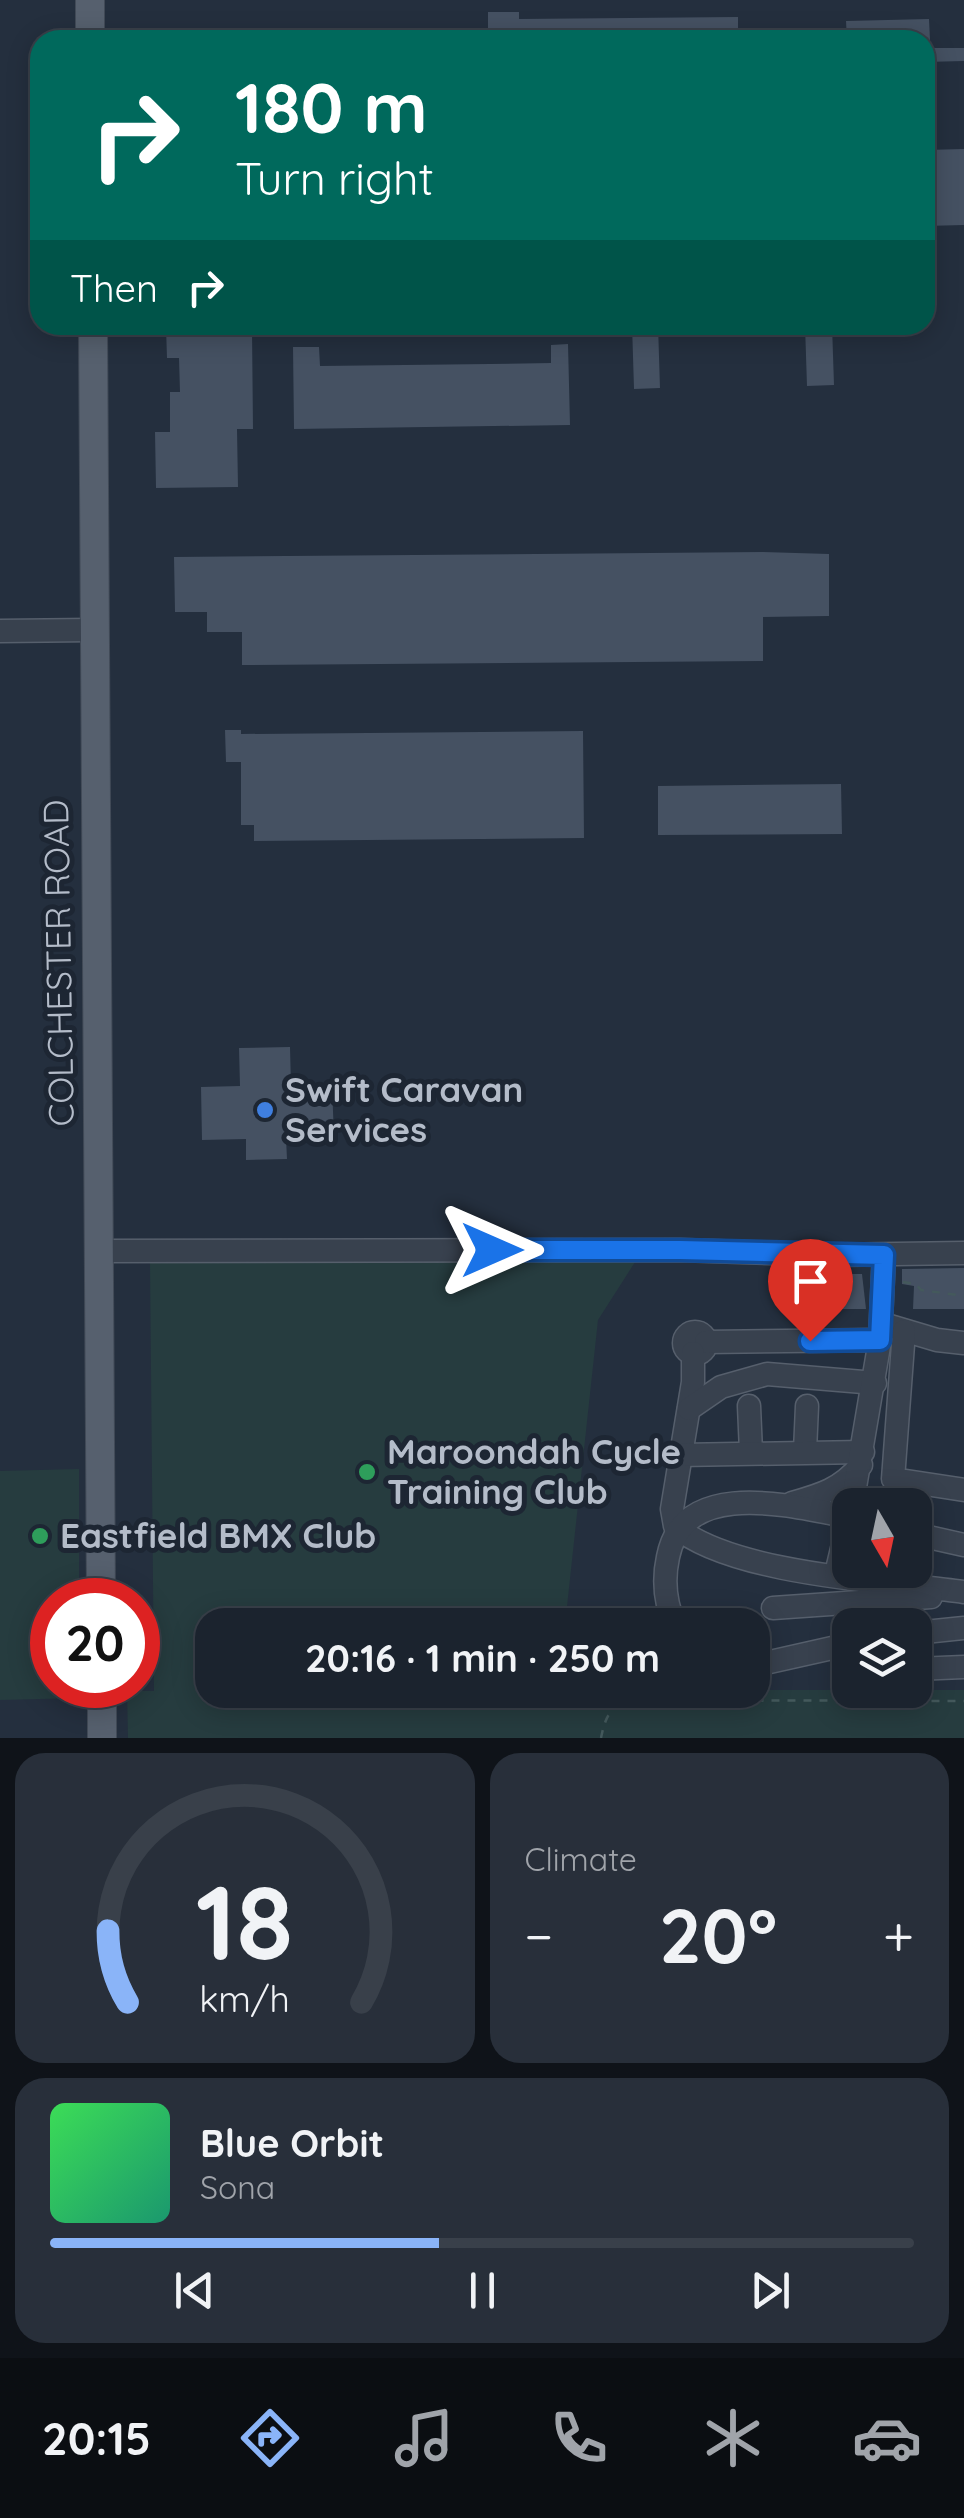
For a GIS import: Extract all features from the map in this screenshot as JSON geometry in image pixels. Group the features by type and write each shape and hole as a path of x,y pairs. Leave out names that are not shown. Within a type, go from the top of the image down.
{"main road":[{"path":"90,0 90,30"},
{"name":"COLCHESTER ROAD","path":"92,335 102,1578"},
{"path":"102,1708 102,1738"}],"street":[{"path":"0,631 92,630"},
{"path":"100,1252 679,1259 964,1253"},
{"path":"884,1255 893,1480 964,1490"},
{"path":"856,1488 889,1331"},
{"path":"832,1573 754,1562 708,1548 680,1531 673,1522 680,1454 700,1348 889,1331 964,1342"},
{"path":"689,1408 721,1387 768,1374 875,1383"},
{"path":"804,1451 807,1406"},
{"path":"749,1415 751,1452"},
{"path":"680,1454 804,1451 862,1458"},
{"path":"784,1506 831,1492 846,1482 862,1458"},
{"path":"669,1608 665,1578 670,1546 691,1517 724,1503 832,1513"},
{"path":"932,1537 964,1544"},
{"path":"930,1588 964,1593"},
{"path":"773,1608 964,1593"},
{"path":"932,1631 964,1628"},
{"path":"770,1662 832,1648"},
{"path":"932,1668 964,1667"}],"path":[{"path":"897,1282 916,1284 920,1290 964,1296"},
{"path":"601,1738 606,1714 617,1703 637,1700 964,1701"}],"green space":[{"name":"Maroondah Cycle Training Club","path":"637,1259 598,1320 567,1608 195,1608 195,1708 770,1708 770,1690 832,1690 832,1708 932,1708 932,1690 964,1690 964,1738 128,1738 127,1708 160,1708 160,1578 153,1578 150,1262"},
{"name":"Eastfield BMX Club","path":"79,1469 79,1578 30,1578 30,1699 0,1700 0,1471"}],"building":[{"path":"488,12 519,12 519,19 738,17 738,30 488,30"},
{"path":"929,19 930,30 846,30 846,21"},
{"path":"935,48 964,48 964,61 935,62"},
{"path":"964,149 964,225 935,226 935,150"},
{"path":"166,335 252,335 253,429 237,429 238,487 156,488 155,432 170,432 170,392 180,392 179,358 167,358"},
{"path":"632,335 658,335 660,388 634,389"},
{"path":"805,335 832,335 834,385 807,386"},
{"path":"568,344 570,425 294,429 293,347 319,347 320,366 551,363 551,345"},
{"path":"829,554 829,616 763,617 763,661 242,665 242,632 207,632 207,612 175,612 174,557"},
{"path":"225,730 241,730 241,734 583,731 584,838 254,841 254,825 241,825 241,762 226,762"},
{"path":"841,784 842,834 658,835 658,786"},
{"path":"290,1047 291,1086 332,1085 334,1137 286,1138 287,1159 246,1160 246,1139 202,1140 201,1087 240,1086 239,1048"},
{"path":"964,1268 964,1309 913,1309 914,1286 902,1284 902,1269"},
{"path":"840,1274 862,1274 866,1309 840,1309"}],"place":[{"name":"Swift Caravan Services","path":"265,1110"},
{"name":"Maroondah Cycle Training Club","path":"367,1472"},
{"name":"Eastfield BMX Club","path":"40,1536"}],"route":[{"path":"492,1250 884,1255 880,1340 810,1341"}]}
